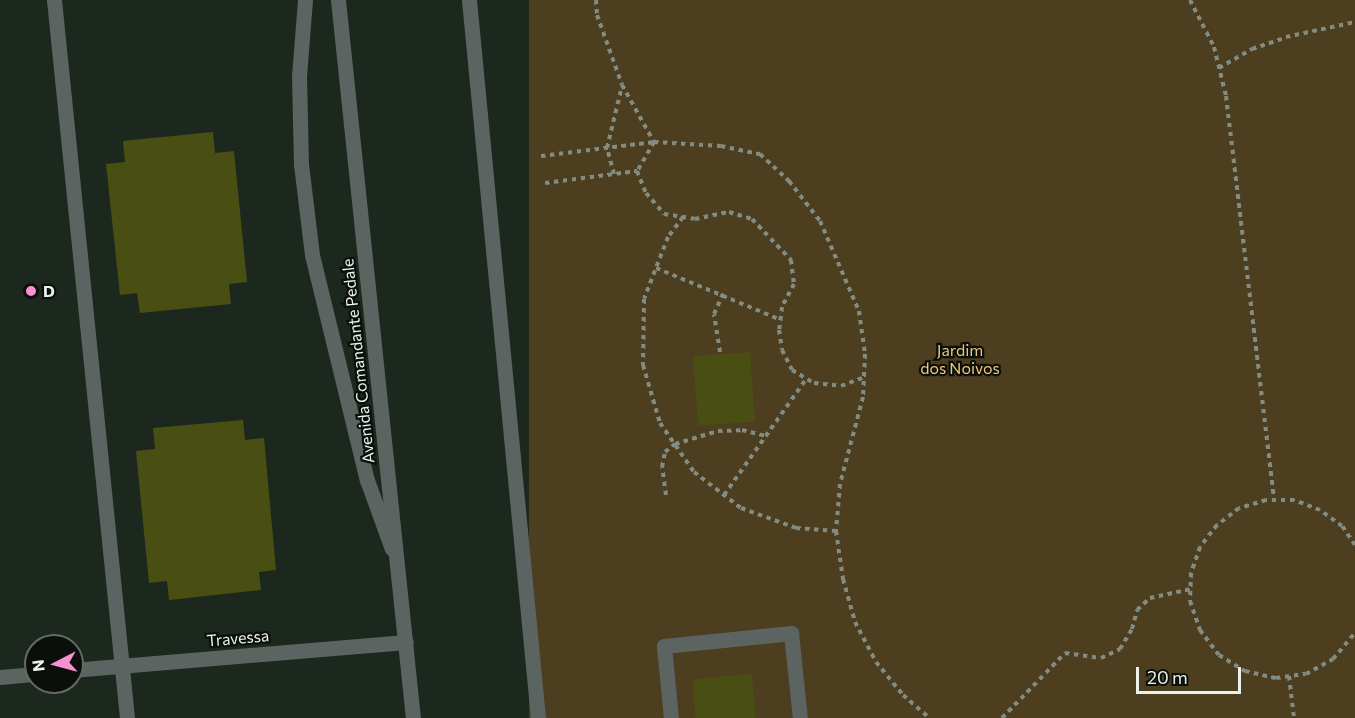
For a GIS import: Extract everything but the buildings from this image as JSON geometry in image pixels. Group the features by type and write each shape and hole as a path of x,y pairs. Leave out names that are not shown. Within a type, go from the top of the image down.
{"street":[{"path":"54,0 127,718"},
{"path":"305,0 299,76 300,153 312,255 368,480 396,561"},
{"name":"Avenida Comandante Pedale","path":"338,0 406,642 412,718"},
{"path":"469,0 538,718"},
{"path":"671,718 664,646 791,633 800,718"},
{"name":"Travessa","path":"84,669 406,642"},
{"path":"0,677 24,675"}],"path":[{"path":"596,0 597,15 622,85 654,142"},
{"path":"1190,0 1214,46 1232,139 1274,500"},
{"path":"1219,68 1252,49 1286,37 1355,22"},
{"path":"614,174 608,148 622,85"},
{"path":"637,171 654,142"},
{"path":"541,156 654,142 721,146 760,154 789,181 820,221 843,267 859,311 864,377 853,441 840,484 836,531 843,579 855,622 876,662 903,695 929,718"},
{"path":"545,183 637,171"},
{"path":"637,171 646,194 664,213 694,219 729,212 752,219 774,239 791,260 794,284 782,307 781,320 782,350 792,370 806,379 841,386 864,377"},
{"path":"683,217 668,237 644,299 642,365 660,423 694,472 741,508 796,528 836,531"},
{"path":"656,268 781,320"},
{"path":"720,352 714,314 725,289"},
{"path":"724,495 806,379"},
{"path":"666,495 662,467 665,452 675,444 693,435 718,431 742,430 766,436"},
{"path":"1355,545 1342,526 1320,510 1294,500 1274,500 1239,508 1216,525 1200,547 1191,573 1190,601 1200,630 1219,655 1245,671 1276,678 1306,674 1333,659 1355,633"},
{"path":"1002,718 1065,653 1101,658 1120,649 1132,629 1137,610 1150,598 1191,589"},
{"path":"1289,676 1294,718"}],"green space":[{"name":"Jardim dos Noivos","path":"529,0 1355,0 1355,718 529,718"}],"place":[{"name":"D","path":"31,291"}]}
